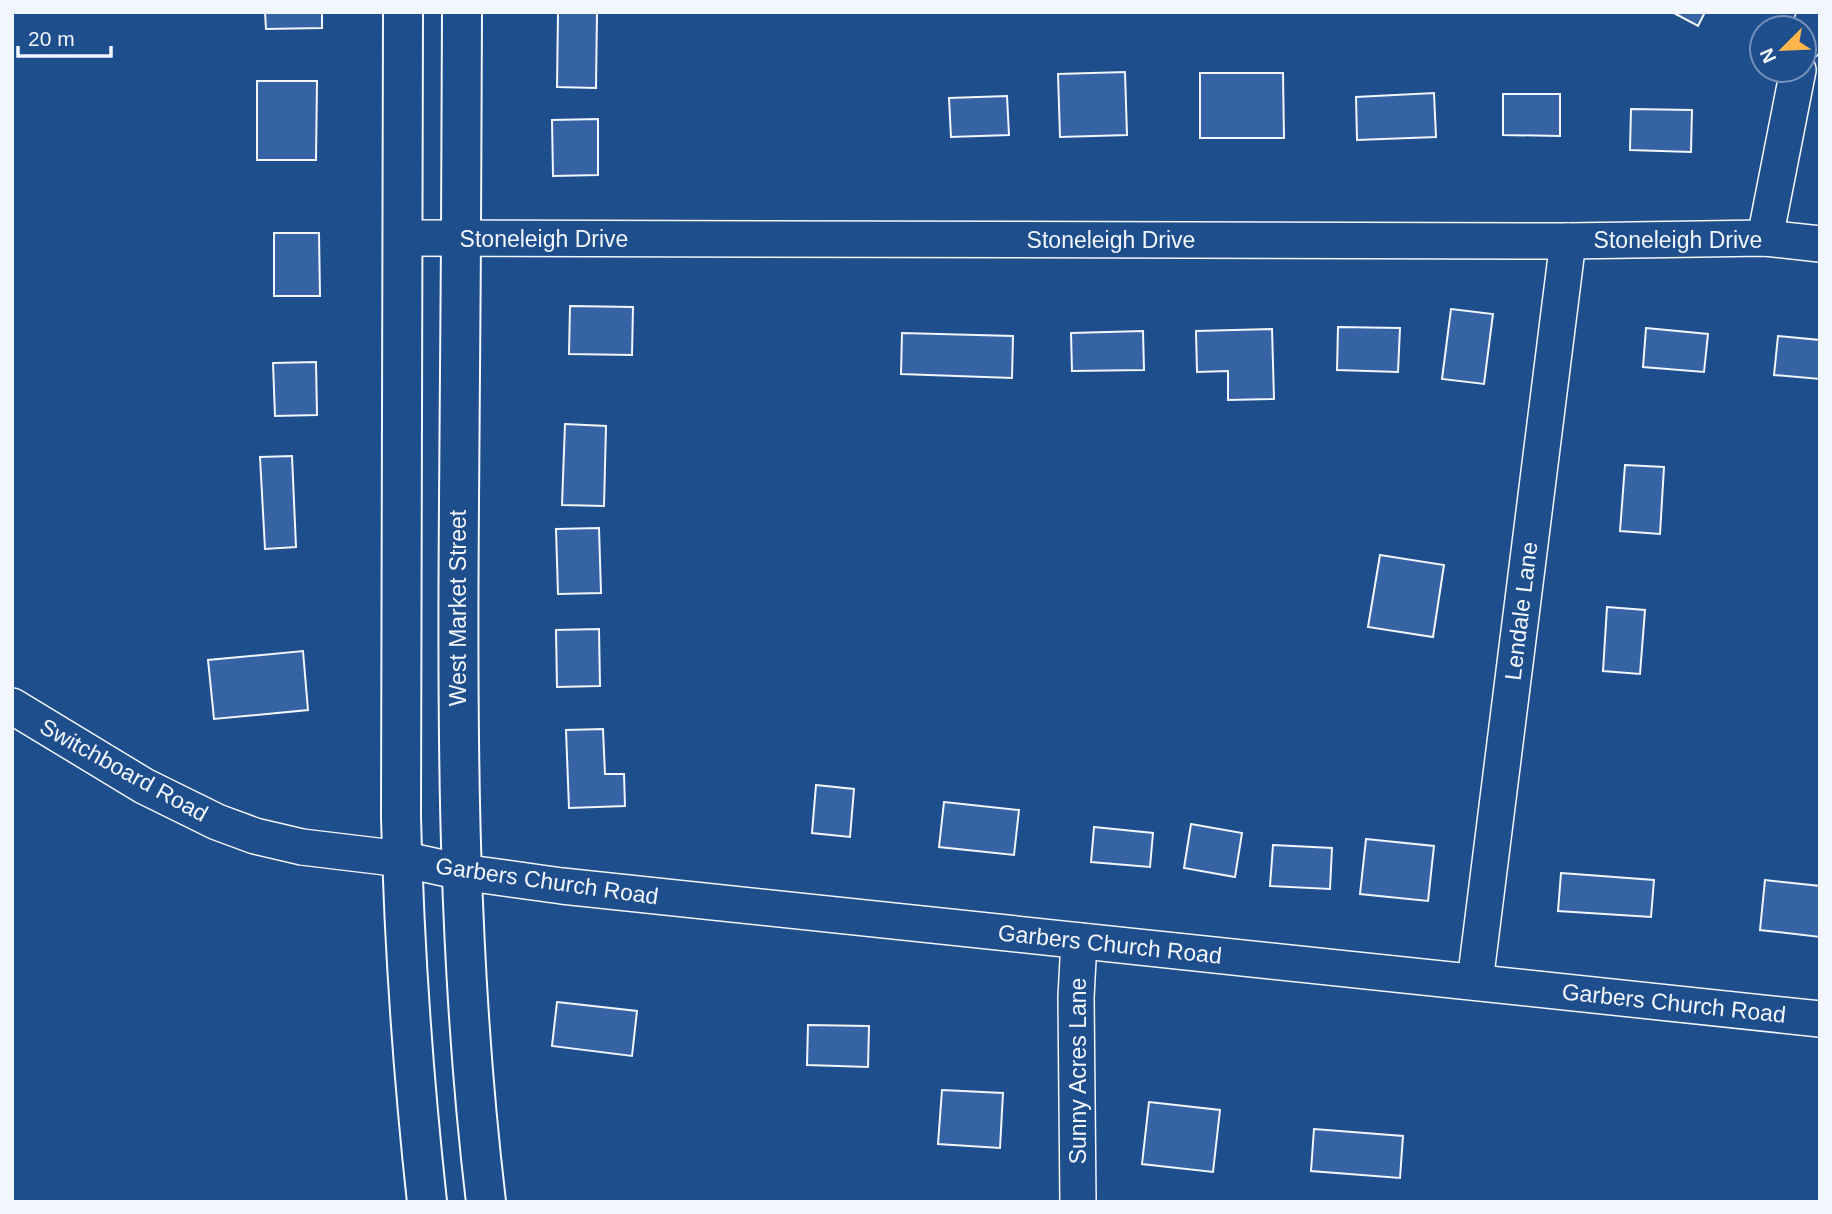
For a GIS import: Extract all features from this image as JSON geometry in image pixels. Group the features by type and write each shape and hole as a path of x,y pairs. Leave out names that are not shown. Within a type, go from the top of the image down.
{"main road":[{"path":"403,12 402,859 414,1056 427,1202"},
{"name":"West Market Street","path":"462,12 458,700 461,872 477,1121 486,1202"}],"street":[{"path":"1765,238 1795,84"},
{"name":"Stoneleigh Drive","path":"403,238 1568,241 1765,238 1820,244"},
{"name":"Lendale Lane","path":"1475,982 1568,241"},
{"name":"Switchboard Road","path":"12,706 144,786 225,825 255,836 302,847 402,859"},
{"name":"Garbers Church Road","path":"402,859 461,872 562,886 1820,1019"},
{"name":"Sunny Acres Lane","path":"1078,1202 1076,997 1079,941"}],"building":[{"path":"265,12 322,12 322,28 266,29"},
{"path":"558,12 597,12 596,88 557,87"},
{"path":"1672,12 1705,12 1698,26"},
{"path":"1125,72 1127,135 1060,137 1058,74"},
{"path":"1200,73 1283,73 1284,138 1200,138"},
{"path":"257,81 317,81 316,160 257,160"},
{"path":"1434,93 1436,137 1357,140 1356,97"},
{"path":"1503,94 1560,94 1560,136 1503,135"},
{"path":"1007,96 1009,135 951,137 949,98"},
{"path":"1631,109 1692,110 1691,152 1630,150"},
{"path":"598,119 598,175 553,176 552,120"},
{"path":"274,233 319,233 320,296 274,296"},
{"path":"570,306 633,307 632,355 569,354"},
{"path":"1451,309 1493,314 1484,384 1442,379"},
{"path":"1338,327 1400,328 1398,372 1337,370"},
{"path":"1646,328 1708,334 1704,372 1643,367"},
{"path":"1272,329 1274,399 1228,400 1228,371 1197,372 1196,331"},
{"path":"1143,331 1144,370 1072,371 1071,333"},
{"path":"902,333 1013,336 1012,378 901,374"},
{"path":"1778,336 1820,340 1820,379 1774,375"},
{"path":"316,362 317,415 275,416 273,363"},
{"path":"565,424 606,426 604,506 562,505"},
{"path":"292,456 296,547 265,549 260,457"},
{"path":"1625,465 1664,467 1660,534 1620,531"},
{"path":"599,528 601,593 558,594 556,529"},
{"path":"1380,555 1444,565 1433,637 1368,627"},
{"path":"1607,607 1645,610 1640,674 1603,671"},
{"path":"599,629 600,686 557,687 556,630"},
{"path":"303,651 308,710 214,719 208,660"},
{"path":"603,729 605,774 624,774 625,806 569,808 566,730"},
{"path":"816,785 854,789 850,837 812,833"},
{"path":"944,802 1019,810 1014,855 939,847"},
{"path":"1191,824 1242,833 1235,877 1184,868"},
{"path":"1094,827 1153,833 1150,867 1091,862"},
{"path":"1366,839 1434,846 1428,901 1360,894"},
{"path":"1273,845 1332,848 1330,889 1270,886"},
{"path":"1561,873 1654,880 1651,917 1558,911"},
{"path":"1765,880 1820,886 1820,937 1760,930"},
{"path":"557,1002 637,1011 632,1056 552,1046"},
{"path":"808,1025 869,1026 868,1067 807,1065"},
{"path":"942,1090 1003,1093 1000,1148 938,1144"},
{"path":"1149,1102 1220,1110 1213,1172 1142,1164"},
{"path":"1314,1129 1403,1136 1400,1178 1311,1171"}]}
